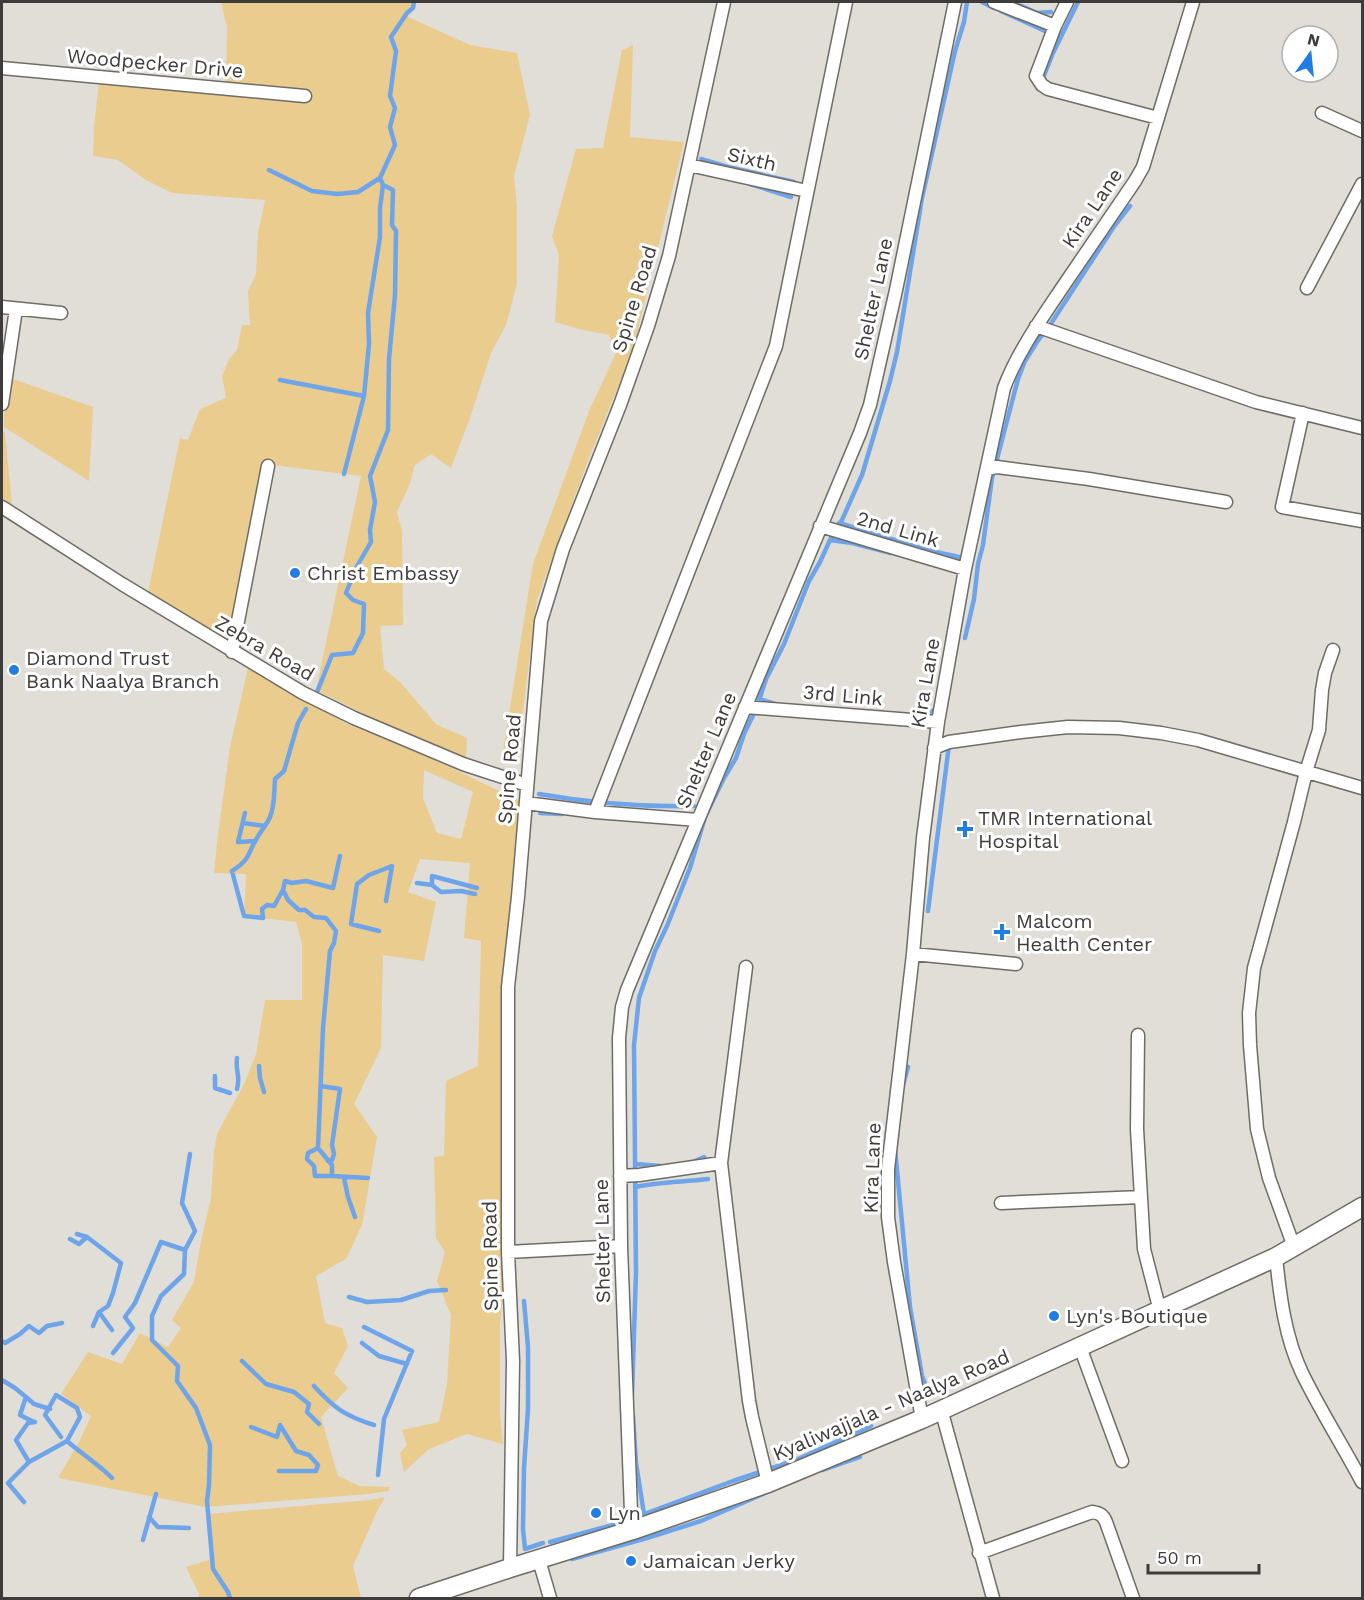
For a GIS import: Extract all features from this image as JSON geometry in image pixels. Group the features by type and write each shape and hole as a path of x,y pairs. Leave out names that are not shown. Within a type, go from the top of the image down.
{"main road":[{"name":"Kyaliwajjala - Naalya Road","path":"419,1599 539,1560 632,1522 922,1419 1276,1257 1362,1207"}],"street":[{"name":"Spine Road","path":"510,1568 513,1361 508,1252 508,987 541,621 563,549 620,405 648,326 669,256 724,2"},
{"path":"598,805 776,345 846,2"},
{"name":"Shelter Lane","path":"632,1522 621,1246 629,1176 619,1038 622,1007 627,990 745,707 830,529 870,405 955,2"},
{"path":"994,2 1055,26"},
{"path":"1067,2 1036,76 1042,85 1048,89 1158,118"},
{"name":"Kira Lane","path":"922,1419 894,1262 888,1217 888,1169 934,748 965,569 992,468 1004,388 1011,368 1042,328 1143,167 1193,2"},
{"name":"Woodpecker Drive","path":"2,68 305,96"},
{"path":"1322,113 1362,131"},
{"name":"Sixth","path":"689,165 807,191"},
{"path":"1307,288 1362,184"},
{"path":"2,307 61,313"},
{"path":"2,404 16,309"},
{"path":"1042,328 1256,402 1362,428"},
{"path":"1303,414 1282,507 1362,521"},
{"path":"232,652 268,466"},
{"path":"992,468 1089,479 1226,502"},
{"name":"Zebra Road","path":"2,507 232,652 303,693 354,718 463,764 527,784"},
{"name":"2nd Link","path":"830,529 965,569"},
{"path":"1294,1247 1269,1178 1257,1128 1249,1013 1254,968 1319,730 1325,672 1333,650"},
{"name":"3rd Link","path":"745,707 938,722"},
{"path":"934,748 949,742 1021,732 1101,727 1161,733 1198,740 1362,788"},
{"path":"526,803 598,805 698,820"},
{"path":"913,954 1016,964"},
{"path":"746,967 721,1163 749,1401 767,1474"},
{"path":"1137,1035 1137,1129 1144,1250 1160,1311"},
{"path":"629,1176 721,1163"},
{"path":"1001,1203 1141,1197"},
{"path":"508,1252 621,1246"},
{"path":"1276,1257 1281,1304 1291,1344 1302,1372 1357,1460 1362,1482"},
{"path":"1080,1347 1122,1461"},
{"path":"941,1409 993,1599"},
{"path":"980,1553 1092,1512 1098,1513 1106,1522 1133,1599"},
{"path":"539,1560 550,1599"}],"shaded area":[{"path":"221,2 415,2 406,16 470,45 517,53 530,115 514,176 517,207 517,284 506,325 491,353 451,468 431,454 415,465 409,486 397,512 402,531 403,625 380,626 384,669 400,682 436,724 467,738 466,758 384,724 316,690 361,476 272,465 267,459 232,639 147,597 180,438 188,440 200,409 226,398 222,376 229,359 237,350 242,325 250,325 248,291 256,274 258,233 265,200 172,193 146,180 118,160 93,156 100,73 226,82 227,27"},
{"path":"633,45 630,137 684,142 632,353 589,458 537,600 521,726 510,759 501,764 533,564 589,411 616,353 609,335 555,322 559,255 552,236 576,149 603,148 622,50"},
{"path":"10,378 93,407 89,481 4,427"},
{"path":"2,431 5,432 12,505 2,498"},
{"path":"248,668 345,723 427,756 520,801 509,928 506,1257 500,1325 500,1414 503,1444 467,1434 429,1449 404,1472 400,1453 407,1445 402,1430 439,1422 447,1384 451,1315 437,1281 445,1252 436,1238 434,1157 444,1156 446,1081 478,1066 481,941 464,938 470,863 420,859 408,892 436,902 424,961 383,955 381,1048 354,1104 377,1137 362,1225 346,1259 316,1276 325,1323 342,1328 348,1346 334,1373 348,1388 321,1417 338,1476 359,1486 390,1487 388,1491 205,1507 58,1478 91,1416 61,1394 88,1352 122,1364 140,1333 168,1347 181,1328 172,1320 194,1282 211,1198 217,1134 245,1082 256,1054 265,1000 302,1000 302,944 296,922 244,916 246,874 214,873 230,747","holes":["424,770 473,792 461,839 437,833 423,798"]},
{"path":"385,1497 353,1566 361,1598 198,1598 199,1594 186,1567 212,1559 208,1514"}],"waterway":[{"path":"317,692 332,655 353,653 363,633 364,604 353,600 346,593 356,568 371,542 370,530 375,502 370,476 388,430 389,359 395,295 396,231 392,225 393,190 383,185 380,178 395,145 390,127 395,108 390,96 396,51 391,37 413,8 414,2"},
{"path":"632,1395 636,1272 634,1045 639,998 655,951 690,868 705,817 736,758 766,679 784,644 809,581 842,520 862,475 897,352 922,198 967,2"},
{"path":"982,2 994,8"},
{"path":"1012,2 1037,13 1051,12"},
{"path":"1043,78 1078,2"},
{"path":"1001,11 1045,31"},
{"path":"701,159 794,182"},
{"path":"269,170 312,191 337,194 358,192 380,178"},
{"path":"750,184 791,197"},
{"path":"344,474 364,396 369,344 368,313 380,237 383,185"},
{"path":"965,638 974,599 992,478 1018,379 1025,361 1037,342 1130,206"},
{"path":"280,380 364,396"},
{"path":"839,523 927,550 959,557"},
{"path":"830,540 891,553"},
{"path":"759,699 775,704"},
{"path":"306,709 298,723 284,771 275,779 272,813 246,860 232,871 244,916 263,918 262,909 267,905 274,906 283,890 288,900 299,910 305,910 314,917 326,918 336,931 330,951 323,1028 318,1148 308,1153 307,1159 314,1166 315,1176 332,1176 332,1165 318,1148"},
{"path":"906,715 933,711"},
{"path":"928,911 949,745"},
{"path":"539,794 616,804 694,806"},
{"path":"245,813 238,842 255,841"},
{"path":"540,813 562,814"},
{"path":"243,823 265,826"},
{"path":"283,890 285,881 292,883 306,881 333,888 340,856"},
{"path":"379,931 351,924 357,884 369,875 392,866 386,901"},
{"path":"432,885 432,876 477,888"},
{"path":"417,883 432,885 441,892 461,891 475,894"},
{"path":"237,1058 237,1089"},
{"path":"259,1066 264,1092"},
{"path":"903,1085 908,1067"},
{"path":"215,1076 215,1088 230,1093"},
{"path":"321,1086 340,1089 332,1145 334,1154 332,1160 328,1161"},
{"path":"895,1149 910,1307 922,1376 926,1386"},
{"path":"190,1154 182,1203 195,1231 185,1250 184,1274 161,1296 152,1316 152,1340 178,1366 177,1381 196,1408 210,1445 207,1501 213,1569 230,1598"},
{"path":"693,1162 704,1157"},
{"path":"635,1164 661,1166"},
{"path":"332,1176 368,1178"},
{"path":"344,1178 355,1217"},
{"path":"635,1187 708,1179"},
{"path":"77,1234 87,1237 121,1263 108,1306 99,1312 93,1326"},
{"path":"70,1239 79,1244 87,1237"},
{"path":"113,1353 133,1328 125,1317 135,1303 161,1242 185,1250"},
{"path":"349,1297 367,1302 401,1300 429,1291 446,1290"},
{"path":"524,1301 528,1347 523,1529 525,1549 543,1543"},
{"path":"99,1312 112,1330"},
{"path":"2,1341 5,1343 29,1326 39,1333 47,1326 62,1323"},
{"path":"364,1327 412,1351 384,1419 378,1475"},
{"path":"362,1343 379,1356 407,1364"},
{"path":"242,1361 266,1384 294,1392 309,1404 307,1412 319,1424"},
{"path":"2,1380 26,1397 20,1415 34,1422"},
{"path":"314,1386 341,1410 374,1425"},
{"path":"24,1502 8,1483 29,1462 67,1441 80,1417 77,1408 56,1395 45,1415 61,1437"},
{"path":"26,1397 34,1404 50,1409"},
{"path":"633,1416 636,1463 644,1514"},
{"path":"29,1462 16,1440 28,1423 35,1422"},
{"path":"251,1427 277,1437 280,1425 296,1451 309,1455 318,1465 316,1471 279,1471"},
{"path":"550,1542 620,1523 796,1460 871,1426"},
{"path":"67,1441 112,1478"},
{"path":"823,1470 860,1457"},
{"path":"143,1540 156,1494"},
{"path":"572,1559 701,1521 763,1494"},
{"path":"149,1517 158,1527 189,1528"}],"place":[{"name":"Christ Embassy","path":"295,573"},
{"name":"Diamond Trust Bank Naalya Branch","path":"14,670"},
{"name":"TMR International Hospital","path":"965,829"},
{"name":"Malcom Health Center","path":"1002,932"},
{"name":"Lyn's Boutique","path":"1054,1316"},
{"name":"Lyn","path":"596,1513"},
{"name":"Jamaican Jerky","path":"631,1561"}]}
